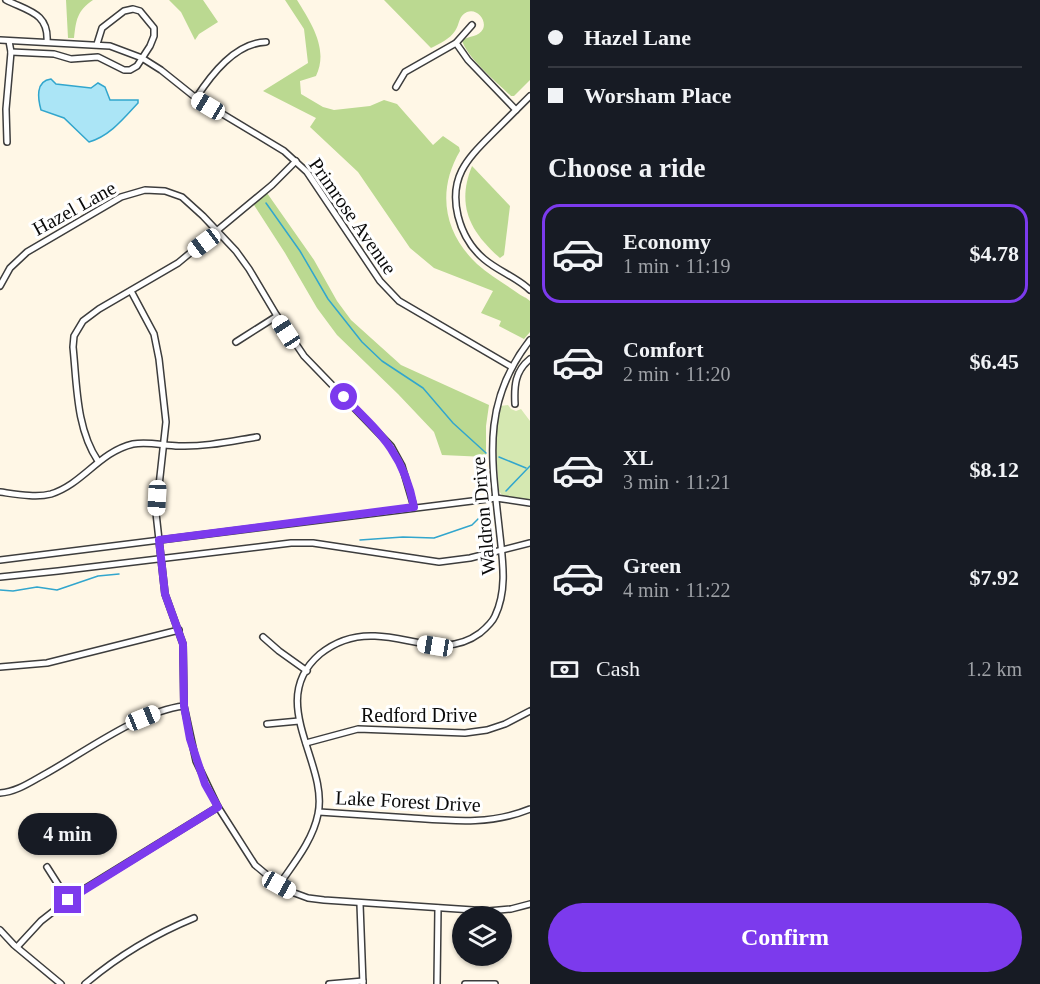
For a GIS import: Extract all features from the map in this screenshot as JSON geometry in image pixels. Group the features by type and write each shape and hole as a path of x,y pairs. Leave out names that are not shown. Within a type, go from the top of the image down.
{"street":[{"path":"6,0 43,19 47,28 47,42"},
{"path":"11,52 54,54 71,59 98,57 124,70 130,70 137,66 142,58 154,36 154,28 140,11 133,9 124,11 102,28 98,44"},
{"path":"396,87 405,72 456,43 472,25"},
{"name":"Primrose Avenue","path":"0,40 98,44 123,50 161,70 196,98 249,129 296,161 320,189 388,291 416,312 512,367"},
{"path":"8,142 3,109 9,88 11,52 9,41"},
{"path":"196,98 221,64 247,47 266,42"},
{"path":"456,43 468,60 516,110"},
{"path":"1,89 9,88"},
{"path":"530,96 467,159 456,190 456,205 462,228 476,251 484,259 530,290"},
{"path":"98,461 89,448 84,434 73,347 74,336 83,321 178,263 272,185 296,161"},
{"name":"Hazel Lane","path":"0,286 9,268 27,252 121,197 145,190 165,191 182,197 217,231 249,269 304,356 391,446 402,466 414,507"},
{"path":"131,291 154,334 159,359 166,422 156,513 165,594 183,644 184,706 196,761 218,807 255,865 279,885 308,898 360,904 488,911 530,904"},
{"path":"236,342 277,316"},
{"name":"Waldron Drive","path":"279,885 302,852 319,812 316,781 297,706 301,684 318,656 333,645 351,638 375,636 435,646 449,646 474,637 495,618 504,587 496,498 493,422 499,399 512,367 530,340"},
{"path":"515,404 516,376 521,367 530,360"},
{"path":"0,492 48,495 61,490 98,461 120,448 136,444 198,446 257,437"},
{"path":"0,560 496,498 530,503"},
{"path":"0,577 291,543 335,546 439,562 470,558 530,543"},
{"path":"0,667 56,661 179,630"},
{"path":"263,637 307,671"},
{"path":"0,793 20,787 130,724 161,711 184,706"},
{"name":"Redford Drive","path":"306,743 358,729 476,732 505,724 530,711"},
{"path":"267,724 299,721"},
{"path":"16,946 41,921 68,900 218,807"},
{"name":"Lake Forest Drive","path":"319,812 462,822 493,820 530,809"},
{"path":"46,867 68,900"},
{"path":"329,984 363,983 360,904"},
{"path":"437,984 438,908"},
{"path":"85,984 115,961 161,933 194,918"},
{"path":"0,930 61,984"},
{"path":"465,984 495,984"}],"green space":[{"path":"66,0 93,0 78,16 74,38 68,38"},
{"path":"169,0 203,0 218,22 199,34 195,40 181,12"},
{"path":"285,0 297,0 313,27 319,46 319,66 316,76 300,81 301,94 323,107 334,110 370,106 384,100 397,104 433,145 443,136 459,147 460,151 448,181 446,195 451,224 466,252 477,264 530,301 530,332 524,339 499,326 501,321 481,313 493,291 434,268 410,248 358,172 310,127 316,118 263,91 308,63 304,29"},
{"path":"384,0 530,0 530,80 514,96 511,96 483,70 470,54 462,40 476,35 483,29 484,22 478,13 471,11 464,14 453,34 431,48"},
{"path":"472,166 510,206 504,255 500,258 481,238 469,217 465,193"},
{"path":"267,193 314,260 337,301 351,320 401,365 489,405 486,457 442,455 434,432 337,335 317,308 254,205"},
{"path":"508,405 516,411 521,409 530,421 530,501 502,495 499,491 496,423 500,406"}],"water":[{"path":"51,79 56,84 91,88 98,83 105,87 110,100 138,100 138,103 110,131 89,142 64,118 41,110 40,87 46,80"}],"waterway":[{"path":"266,203 300,251 328,299 362,342 382,361 423,388 453,423 486,453"},
{"path":"499,457 526,468"},
{"path":"506,491 530,466"},
{"path":"360,540 403,537 434,538 472,525 486,511"},
{"path":"0,590 13,591 37,587 57,590 98,576 119,574"}],"route":[{"path":"68,900 218,807 205,784 190,739 184,706 183,644 165,594 159,540 414,507 402,466 391,446 344,397"}]}
